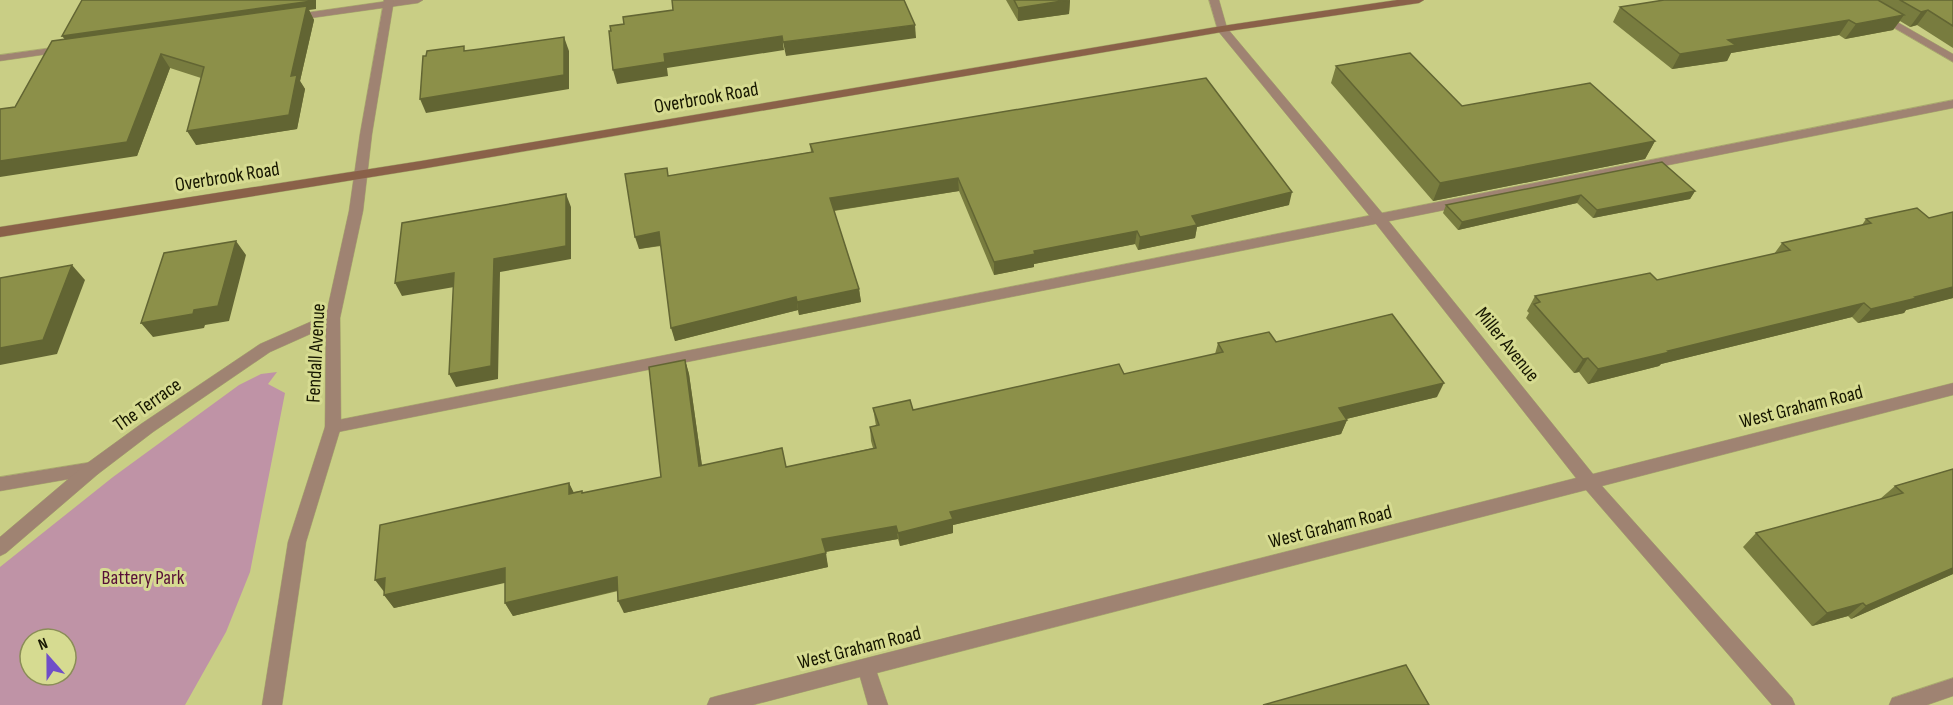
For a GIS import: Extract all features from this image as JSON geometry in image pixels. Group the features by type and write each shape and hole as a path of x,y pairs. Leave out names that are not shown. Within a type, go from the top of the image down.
{"street":[{"path":"283,19 389,2 418,0"},
{"name":"Miller Avenue","path":"1214,0 1222,29 1378,217 1590,482 1785,705"},
{"name":"Overbrook Road","path":"0,232 360,175 1222,29 1419,0"},
{"path":"1851,0 1953,59"},
{"name":"Fendall Avenue","path":"272,705 297,543 333,427 333,318 356,211 389,2"},
{"path":"0,58 82,47"},
{"path":"333,427 1953,104"},
{"name":"The Terrace","path":"0,548 92,469 265,348 333,318"},
{"name":"West Graham Road","path":"717,705 1953,390"},
{"path":"0,484 92,469"},
{"path":"866,667 878,705"},
{"path":"1899,705 1953,687"}],"green space":[{"name":"Battery Park","path":"277,372 268,384 285,393 250,572 226,632 185,705 0,705 0,567 113,477 239,385 261,374"}],"building":[{"path":"82,0 312,0 312,1 62,36"},
{"path":"672,0 904,0 915,25 783,42 782,36 664,54 665,62 613,70 610,26 624,24 623,17 673,10"},
{"path":"1014,0 1068,0 1018,8"},
{"path":"1664,0 1878,0 1904,15 1856,24 1849,20 1728,40 1736,45 1680,54 1620,7"},
{"path":"1900,0 1953,0 1953,26 1928,10 1921,12"},
{"path":"307,6 291,76 297,75 289,115 187,131 204,67 161,54 127,142 0,161 0,109 15,107 52,41"},
{"path":"564,37 564,75 420,99 423,56 426,56 427,51 464,46 464,51"},
{"path":"1410,53 1462,106 1590,83 1655,141 1440,183 1336,66"},
{"path":"1206,78 1292,192 1192,216 1197,225 1140,237 1137,231 1034,251 1035,254 994,262 958,178 830,198 859,289 797,302 796,297 671,328 659,232 635,237 625,174 667,168 668,176 813,152 810,144"},
{"path":"1662,162 1695,191 1597,210 1581,195 1462,222 1446,205"},
{"path":"566,194 566,246 494,259 491,366 449,374 454,273 395,283 402,223"},
{"path":"1917,208 1929,218 1953,212 1953,287 1915,297 1917,298 1871,309 1864,303 1598,369 1588,358 1583,359 1534,304 1540,302 1535,296 1650,273 1657,280 1790,250 1782,243 1871,223 1866,219"},
{"path":"236,241 218,306 194,310 193,314 141,323 164,253"},
{"path":"72,265 43,340 0,348 0,278"},
{"path":"1392,314 1444,383 1339,408 1347,420 950,512 953,519 898,533 896,526 822,539 826,553 618,601 617,577 505,603 505,568 384,595 385,578 375,580 380,525 569,483 569,494 661,477 649,367 685,360 699,466 782,448 786,467 876,448 870,427 879,425 873,408 910,400 913,410 1119,364 1124,374 1223,352 1218,343 1269,332 1276,342"},
{"path":"1953,469 1953,568 1866,606 1863,603 1827,613 1756,533 1903,493 1895,486"},
{"path":"1406,665 1429,705 1263,705"}]}
